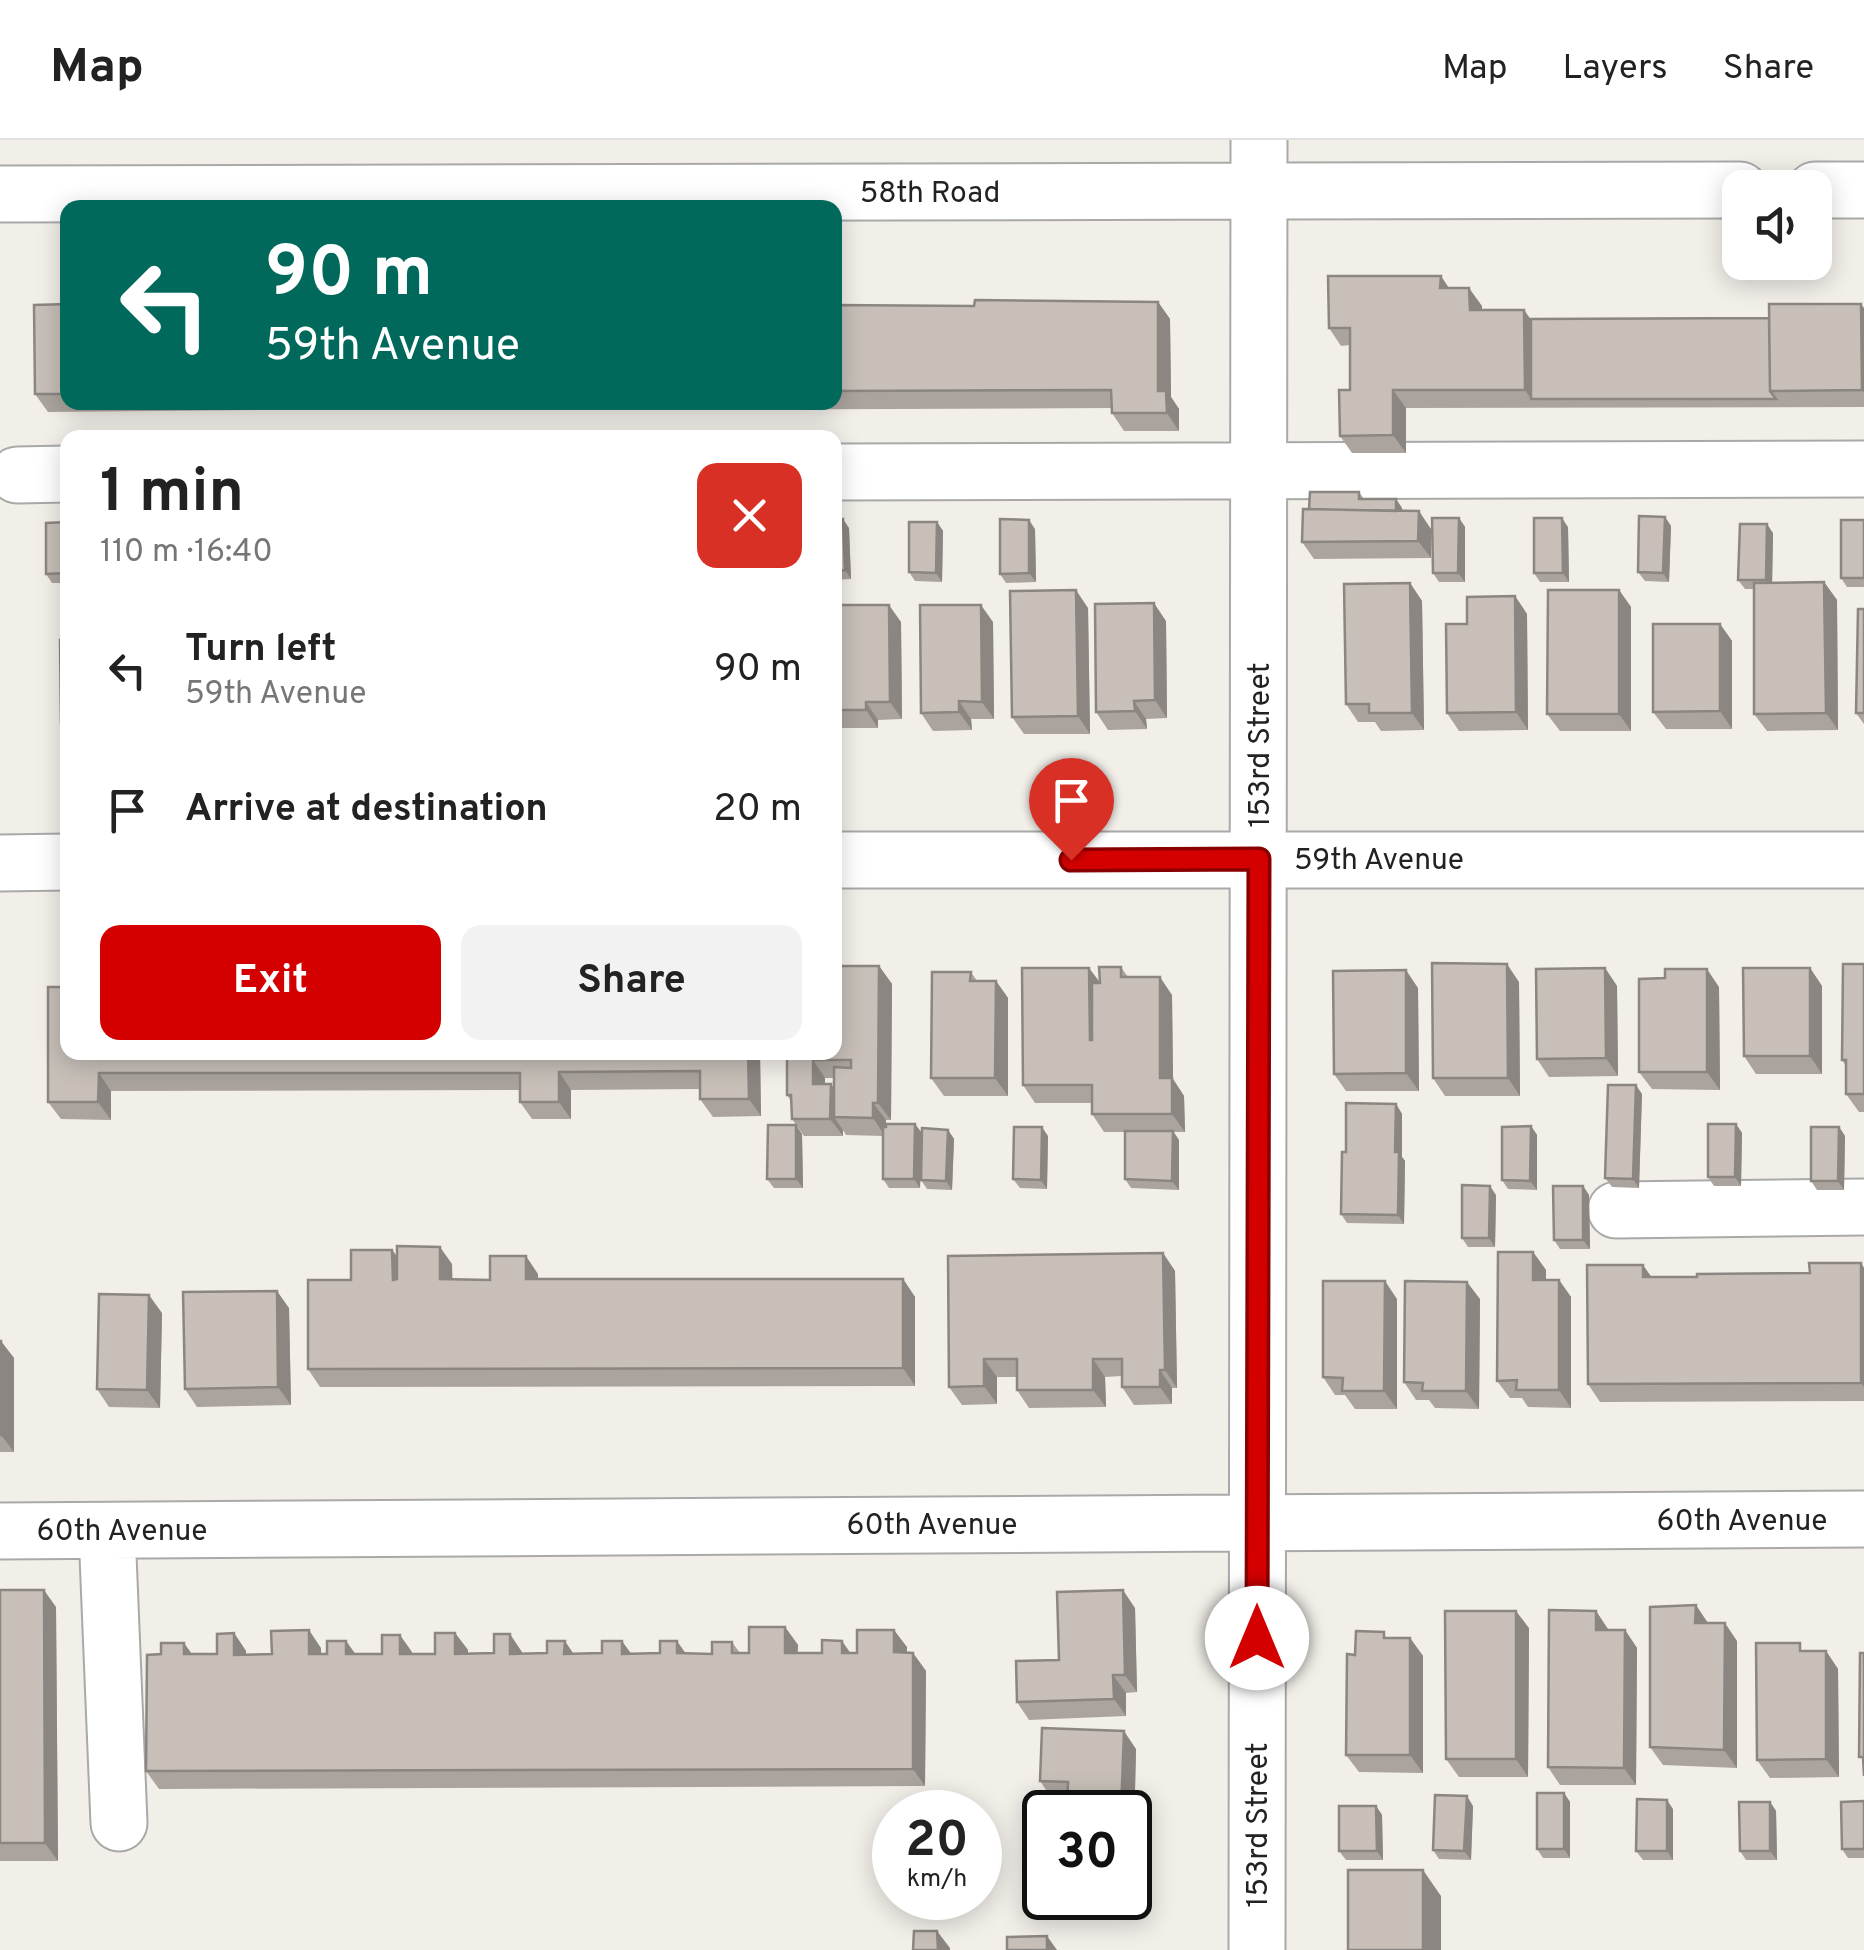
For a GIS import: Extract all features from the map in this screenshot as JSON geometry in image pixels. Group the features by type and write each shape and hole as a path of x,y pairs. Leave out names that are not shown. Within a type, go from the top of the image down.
{"street":[{"name":"58th Road","path":"0,194 1259,165 1722,189"},
{"name":"153rd Street","path":"1257,1950 1259,165"},
{"path":"1832,190 1864,190"},
{"path":"842,472 1864,468"},
{"name":"59th Avenue","path":"842,860 1864,860"},
{"path":"0,862 60,862"},
{"path":"1616,1210 1864,1207"},
{"name":"60th Avenue","path":"0,1531 1864,1519"},
{"path":"107,1531 120,1823"}],"building":[{"path":"1328,276 1441,276 1440,288 1469,288 1470,310 1524,310 1525,390 1393,390 1393,435 1340,436 1339,390 1350,390 1350,328 1329,328"},
{"path":"975,300 1158,302 1158,391 1166,391 1167,413 1112,413 1111,390 842,391 842,305 974,306"},
{"path":"60,304 60,394 35,394 34,305"},
{"path":"1769,304 1861,304 1862,390 1770,391"},
{"path":"1769,318 1770,391 1776,399 1531,399 1531,319"},
{"path":"1310,492 1359,492 1359,499 1396,499 1396,511 1309,509"},
{"path":"1303,509 1419,511 1418,541 1302,542"},
{"path":"1639,516 1665,517 1663,573 1638,572"},
{"path":"1432,518 1459,518 1458,573 1433,573"},
{"path":"1534,518 1562,518 1563,573 1534,573"},
{"path":"842,519 843,519 842,570"},
{"path":"1000,519 1029,520 1029,573 1000,574"},
{"path":"1841,520 1864,520 1864,578 1841,578"},
{"path":"60,522 60,573 46,574 46,523"},
{"path":"909,522 937,522 936,573 909,572"},
{"path":"1740,524 1767,524 1766,580 1738,580"},
{"path":"1824,582 1826,713 1754,714 1754,583"},
{"path":"1410,583 1412,713 1369,713 1369,704 1346,704 1344,584"},
{"path":"1076,590 1078,716 1012,717 1010,591"},
{"path":"1548,590 1619,590 1619,714 1547,714"},
{"path":"1515,596 1516,712 1447,713 1446,624 1467,624 1467,597"},
{"path":"1154,603 1155,700 1134,701 1135,711 1096,712 1095,604"},
{"path":"842,605 889,605 890,702 866,702 866,710 842,710"},
{"path":"920,605 981,605 982,702 959,701 959,712 921,713"},
{"path":"1858,609 1864,609 1864,713 1856,713"},
{"path":"1653,624 1720,624 1720,711 1653,712"},
{"path":"1432,963 1507,964 1508,1078 1433,1078"},
{"path":"1843,964 1864,964 1864,1094 1846,1094 1846,1060 1842,1060"},
{"path":"842,966 879,966 878,1103 873,1103 873,1118 834,1117 834,1067 851,1068 851,1060 842,1060"},
{"path":"1099,967 1121,967 1121,977 1160,977 1160,1078 1172,1078 1172,1114 1092,1114 1092,1085 1023,1085 1022,968 1089,968 1092,1040 1092,983 1100,983"},
{"path":"1605,968 1606,1058 1537,1059 1536,969"},
{"path":"1743,968 1810,968 1810,1056 1744,1056"},
{"path":"1665,969 1707,969 1707,1072 1639,1072 1639,979 1665,978"},
{"path":"1406,970 1406,1073 1334,1074 1333,971"},
{"path":"932,972 971,972 970,981 996,981 995,1078 931,1078"},
{"path":"48,987 60,987 60,1060 748,1060 749,1099 700,1099 700,1071 559,1072 559,1102 520,1102 520,1073 99,1073 98,1102 48,1102"},
{"path":"787,1060 813,1060 813,1084 831,1084 830,1119 792,1119 791,1095 787,1095"},
{"path":"1608,1085 1636,1085 1633,1179 1605,1178"},
{"path":"1346,1103 1396,1104 1398,1215 1341,1214"},
{"path":"886,1124 915,1124 914,1179 883,1179"},
{"path":"1708,1124 1736,1124 1735,1177 1708,1177"},
{"path":"768,1125 796,1125 796,1179 767,1179"},
{"path":"1531,1126 1530,1181 1502,1180 1502,1127"},
{"path":"1014,1127 1042,1127 1041,1180 1013,1179"},
{"path":"1811,1127 1839,1127 1838,1181 1811,1181"},
{"path":"922,1128 948,1130 946,1181 921,1180"},
{"path":"1125,1131 1173,1131 1172,1181 1125,1179"},
{"path":"1462,1185 1490,1186 1489,1238 1462,1238"},
{"path":"1553,1186 1583,1186 1583,1240 1554,1240"},
{"path":"397,1246 440,1247 440,1279 490,1280 490,1256 526,1256 526,1279 903,1279 903,1368 308,1369 308,1280 351,1280 351,1250 392,1250 393,1280 397,1279"},
{"path":"1498,1252 1533,1252 1533,1280 1559,1280 1559,1390 1516,1390 1517,1380 1497,1381"},
{"path":"1163,1253 1165,1370 1160,1370 1160,1387 1122,1387 1122,1359 1093,1359 1093,1390 1017,1390 1017,1359 984,1359 984,1386 949,1387 948,1256"},
{"path":"1809,1263 1861,1263 1861,1383 1588,1384 1587,1265 1643,1265 1643,1277 1697,1277 1810,1273"},
{"path":"1323,1281 1385,1281 1384,1391 1342,1391 1343,1378 1323,1377"},
{"path":"1405,1281 1467,1282 1466,1391 1422,1391 1423,1383 1404,1382"},
{"path":"277,1291 278,1387 185,1389 183,1292"},
{"path":"99,1294 149,1295 147,1390 97,1389"},
{"path":"1,1341 1,1435 0,1435"},
{"path":"0,1590 44,1590 45,1843 0,1843"},
{"path":"1123,1590 1125,1675 1113,1675 1114,1699 1017,1702 1016,1661 1059,1660 1057,1592"},
{"path":"1696,1605 1695,1623 1725,1623 1724,1750 1650,1747 1650,1607"},
{"path":"1549,1610 1596,1611 1596,1630 1625,1630 1624,1768 1548,1767"},
{"path":"1445,1611 1516,1611 1516,1759 1446,1759"},
{"path":"749,1627 785,1627 785,1653 822,1653 822,1640 842,1641 842,1653 857,1653 857,1630 894,1630 894,1652 913,1653 913,1769 146,1771 147,1655 161,1654 161,1643 184,1643 184,1654 217,1654 217,1634 234,1633 234,1655 272,1654 271,1631 309,1630 309,1654 327,1654 327,1641 346,1641 346,1654 382,1654 382,1635 400,1635 400,1654 435,1654 435,1633 455,1633 455,1654 494,1653 494,1634 510,1634 510,1654 547,1653 547,1641 565,1641 564,1654 602,1653 602,1641 622,1641 622,1654 660,1653 660,1641 677,1641 677,1653 712,1654 712,1642 732,1642 732,1653 749,1653"},
{"path":"1356,1631 1384,1632 1384,1638 1410,1638 1410,1755 1346,1755 1347,1654 1355,1655"},
{"path":"1756,1643 1800,1643 1800,1651 1826,1651 1826,1759 1757,1760"},
{"path":"1860,1653 1864,1653 1864,1776 1863,1757 1859,1757"},
{"path":"1042,1728 1124,1731 1122,1790 1068,1790 1068,1782 1040,1781"},
{"path":"1537,1793 1564,1793 1564,1849 1537,1849"},
{"path":"1435,1795 1467,1796 1464,1851 1433,1850"},
{"path":"1637,1799 1667,1800 1667,1851 1636,1851"},
{"path":"1864,1801 1864,1849 1842,1849 1841,1802"},
{"path":"1739,1802 1770,1802 1770,1851 1740,1851"},
{"path":"1339,1806 1376,1806 1377,1851 1339,1851"},
{"path":"1348,1870 1423,1870 1423,1950 1348,1950"},
{"path":"914,1931 937,1931 938,1950 913,1950"},
{"path":"1047,1936 1047,1950 1007,1950 1007,1937"}],"route":[{"path":"1071,860 1259,859 1257,1638"}]}
